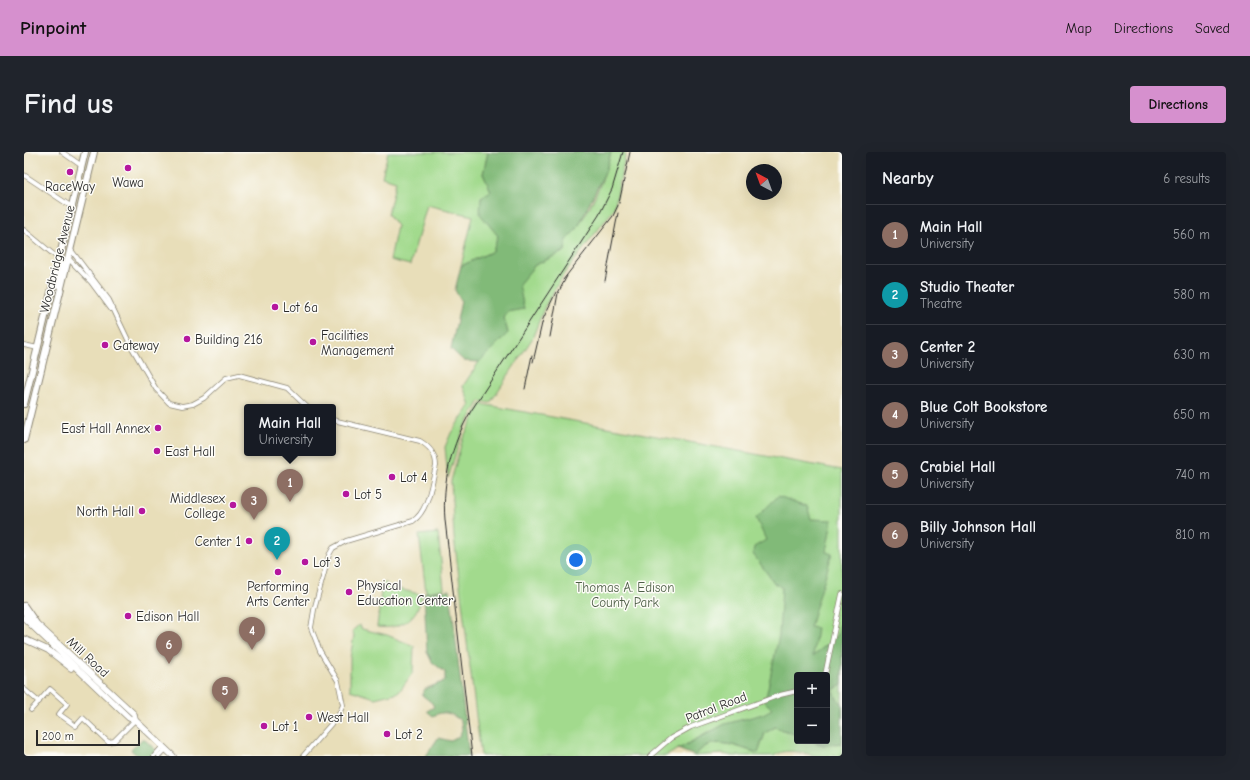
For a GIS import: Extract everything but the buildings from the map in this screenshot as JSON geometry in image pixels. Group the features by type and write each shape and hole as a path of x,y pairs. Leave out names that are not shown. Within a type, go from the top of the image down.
{"main road":[{"name":"Woodbridge Avenue","path":"24,404 85,152"},
{"name":"Woodbridge Avenue","path":"24,440 94,152"},
{"path":"67,230 67,252 69,259"},
{"path":"54,316 56,297 63,266 60,259"},
{"path":"24,606 34,622"}],"street":[{"path":"62,152 82,166"},
{"path":"24,175 72,207"},
{"path":"24,230 60,259"},
{"path":"71,250 109,300 114,314"},
{"path":"69,259 91,282 114,314 156,389 169,403 182,406 193,404 204,398 226,378 239,375 287,388 304,404"},
{"path":"24,345 38,348"},
{"path":"303,756 338,716 343,705 338,681 320,651 312,628 314,610 329,555 333,548 346,540 413,521 418,518 424,509 436,466 436,460 430,449 420,441 336,421"},
{"path":"827,672 842,594"},
{"name":"Mill Road","path":"24,612 134,714 135,720"},
{"name":"Mill Road","path":"24,618 129,718 135,720 173,756"},
{"path":"24,639 48,650 93,684"},
{"path":"24,689 39,702"},
{"path":"31,710 50,689 67,704 59,714 76,726 83,718 108,742 114,741 135,720"},
{"name":"Patrol Road","path":"650,756 671,738 691,727 780,695 794,692"},
{"path":"154,756 164,748"},
{"path":"159,756 164,748"}],"green space":[{"path":"388,152 488,152 483,174 491,191 498,236 493,251 461,266 473,216 427,205 410,265 390,260 397,226 388,214 396,181 382,177"},
{"path":"488,152 611,152 606,170 577,229 566,240 565,251 535,265 519,284 524,309 507,312 504,318 508,333 479,362 464,361 451,349 461,301 455,290 461,266 493,251 498,236 480,214 481,197 491,191 483,174"},
{"path":"611,152 626,152 614,209 564,274 545,306 532,339 490,403 480,401 463,430 448,478 445,447 451,433 470,405 463,386 479,362 508,333 504,318 507,312 524,309 518,284 535,265 565,251 566,240 581,222 594,199 604,175"},
{"name":"Thomas A. Edison County Park","path":"481,404 842,470 842,718 830,684 830,672 794,672 794,714 711,731 666,756 481,756 454,537 451,481 463,438"},
{"path":"778,496 807,506 811,519 832,520 826,552 832,554 810,627 817,628 813,656 838,635 842,613 842,685 833,690 837,699 842,703 842,743 823,745 820,744 830,744 830,672 794,672 794,734 775,727 765,733 758,753 733,745 716,743 701,749 695,756 678,749 725,724 763,714 772,709 765,702 779,635 782,587 775,584 753,554 754,547 766,540 756,518"},
{"path":"438,533 444,589 426,592 419,535"},
{"path":"385,582 388,586 422,595 417,611 407,621 393,627 377,627 381,592 378,587"},
{"path":"450,590 469,756 426,756 438,738 451,741 460,736 462,729 461,721 454,716 447,713 441,713 433,716 427,711 434,707 432,703 422,695 425,689 445,681 445,672 432,662 427,652 424,593"},
{"path":"359,625 362,629 387,635 414,646 413,672 399,692 375,698 350,690 350,658 354,635 352,631"},
{"path":"775,727 794,734 794,744 823,745 842,743 842,756 817,756 789,751 779,753 774,756 733,756 723,754 695,756 701,749 716,743 733,745 758,753 765,733"},
{"path":"143,738 162,756 138,756 131,750"}],"railway":[{"path":"472,756 445,520 444,506 449,464 458,437 471,411 599,215 612,189 623,152"},
{"path":"563,280 613,216 619,203 630,152"},
{"path":"605,281 618,213"},
{"path":"550,337 558,293 567,276"},
{"path":"533,362 543,319 556,292"},
{"path":"525,389 532,355"}],"place":[{"name":"Wawa","path":"128,168"},
{"name":"RaceWay","path":"70,172"},
{"name":"Lot 6a","path":"275,307"},
{"name":"Building 216","path":"187,339"},
{"name":"Facilities Management","path":"313,342"},
{"name":"Gateway","path":"105,345"},
{"name":"East Hall Annex","path":"158,428"},
{"name":"East Hall","path":"157,451"},
{"name":"Lot 4","path":"392,477"},
{"name":"Lot 5","path":"346,494"},
{"name":"Main Hall","path":"290,502"},
{"name":"Middlesex College","path":"233,505"},
{"name":"North Hall","path":"142,511"},
{"name":"Center 2","path":"254,520"},
{"name":"Center 1","path":"249,541"},
{"name":"Studio Theater","path":"277,560"},
{"name":"Lot 3","path":"305,562"},
{"name":"Performing Arts Center","path":"278,572"},
{"name":"Physical Education Center","path":"349,592"},
{"name":"Edison Hall","path":"128,616"},
{"name":"Blue Colt Bookstore","path":"252,650"},
{"name":"Billy Johnson Hall","path":"169,664"},
{"name":"Crabiel Hall","path":"225,710"},
{"name":"West Hall","path":"309,717"},
{"name":"Lot 1","path":"264,726"},
{"name":"Lot 2","path":"387,734"}]}
